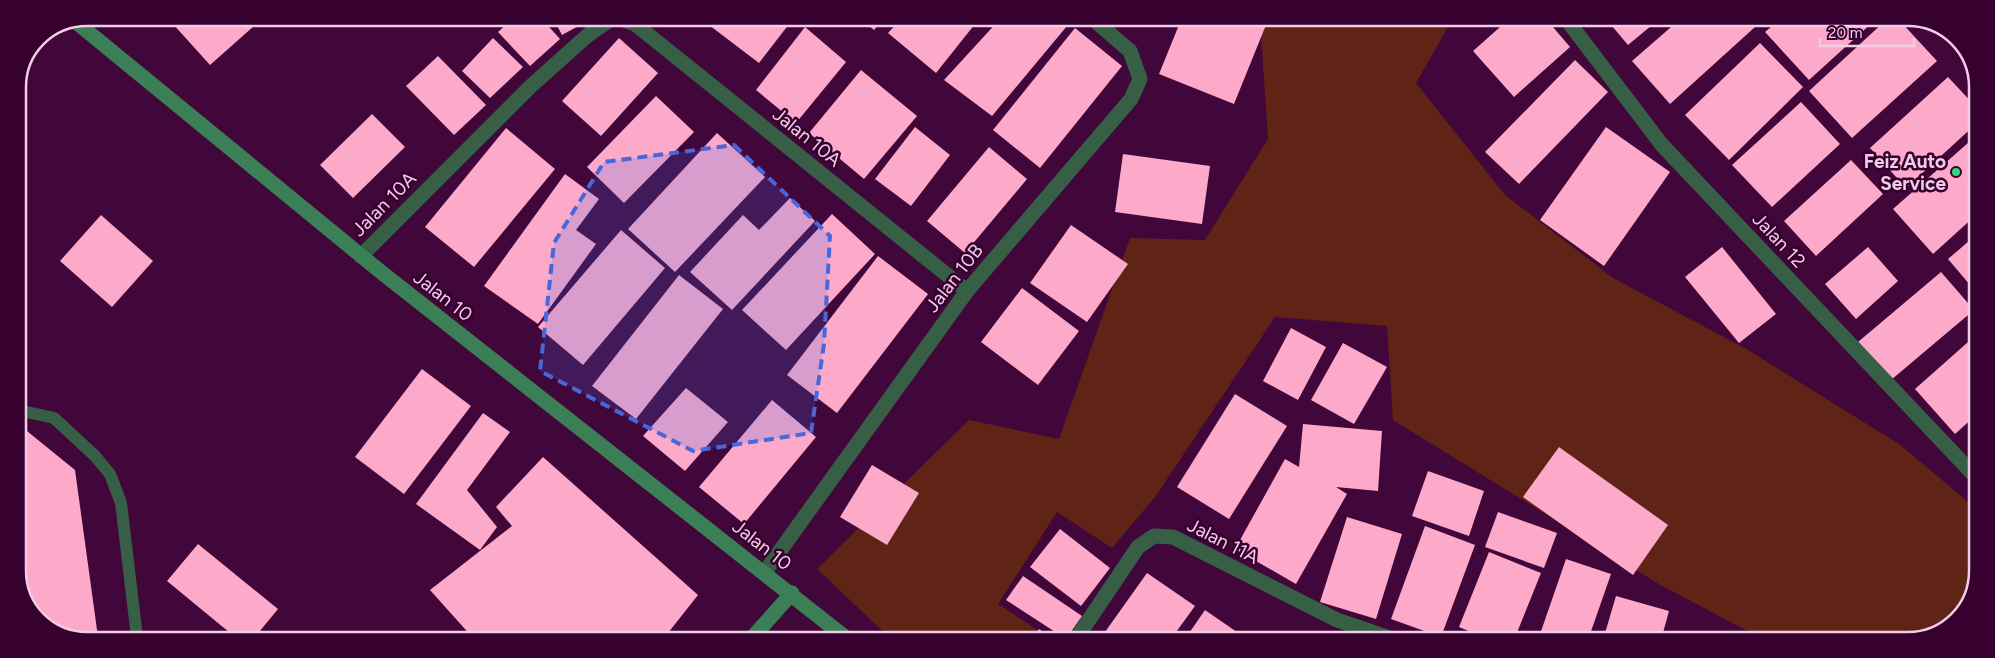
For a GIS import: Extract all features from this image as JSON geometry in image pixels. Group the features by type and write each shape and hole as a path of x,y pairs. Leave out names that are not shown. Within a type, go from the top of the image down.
{"street":[{"name":"Jalan 10","path":"81,26 361,256 792,593 839,632"},
{"name":"Jalan 10A","path":"361,256 531,86 601,26"},
{"name":"Jalan 10A","path":"637,26 967,290"},
{"name":"Jalan 10B","path":"764,573 967,290 1131,99 1140,79 1130,51 1100,26"},
{"name":"Jalan 12","path":"1571,26 1662,145 1969,470"},
{"name":"Jalan 11A","path":"1081,632 1138,547 1154,536 1173,537 1337,620 1371,632"},
{"path":"757,632 792,593"}],"lane":[{"path":"26,412 54,418 95,456 110,474 121,503 136,632"}],"highlighted area":[{"path":"734,145 830,236 824,344 811,433 693,451 540,371 554,243 604,162"}],"shaded area":[{"path":"1260,26 1449,26 1416,83 1505,195 1613,278 1748,350 1899,444 1969,503 1969,571 1967,587 1959,605 1951,614 1935,626 1916,631 1749,632 1659,584 1393,420 1387,326 1275,317 1155,497 1112,548 1057,512 998,604 1040,632 884,632 817,569 969,420 1059,439 1130,238 1205,240 1268,139"}],"building":[{"path":"175,26 254,26 210,65"},
{"path":"504,26 548,26 560,39 530,66 498,32"},
{"path":"557,26 578,26 562,35"},
{"path":"710,26 788,26 759,63"},
{"path":"869,26 877,26 874,30"},
{"path":"894,26 973,26 936,73 888,33"},
{"path":"994,26 1067,26 992,116 944,80"},
{"path":"1179,26 1266,26 1234,104 1159,74"},
{"path":"1501,26 1552,26 1570,47 1514,97 1473,51"},
{"path":"1612,26 1651,26 1628,45"},
{"path":"1672,26 1755,27 1670,104 1632,61"},
{"path":"1772,26 1868,26 1809,80 1765,32"},
{"path":"1880,26 1905,26 1937,61 1852,138 1809,91"},
{"path":"805,27 846,62 796,123 756,90"},
{"path":"1075,28 1122,66 1040,168 993,130"},
{"path":"493,38 523,67 490,98 462,71"},
{"path":"619,38 658,73 601,136 562,101"},
{"path":"1760,43 1803,87 1729,160 1685,115"},
{"path":"438,56 486,105 454,135 406,86"},
{"path":"1575,60 1608,92 1519,184 1485,152"},
{"path":"861,70 917,116 864,179 809,133"},
{"path":"1948,77 1969,99 1969,130 1906,188 1870,148"},
{"path":"656,96 694,132 624,203 587,167"},
{"path":"1801,102 1840,144 1772,207 1732,165"},
{"path":"372,114 405,147 353,198 320,165"},
{"path":"915,127 950,155 911,206 875,179"},
{"path":"1606,127 1670,172 1604,266 1540,220"},
{"path":"506,128 555,169 474,267 425,227"},
{"path":"717,133 765,177 675,272 628,229"},
{"name":"Feiz Auto Service","path":"1969,142 1969,221 1933,254 1893,209"},
{"path":"989,147 1027,179 965,253 927,221"},
{"path":"1123,154 1210,166 1202,224 1115,212"},
{"path":"1851,160 1883,194 1816,256 1784,221"},
{"path":"565,174 599,199 576,230 596,244 538,324 484,286"},
{"path":"790,198 815,221 732,310 690,272 743,215 759,230"},
{"path":"832,214 875,254 786,350 742,310"},
{"path":"101,215 153,261 112,307 60,261"},
{"path":"1071,225 1128,264 1087,322 1030,283"},
{"path":"621,230 665,268 583,365 538,327"},
{"path":"1969,241 1969,284 1948,259"},
{"path":"1722,247 1776,314 1739,343 1685,277"},
{"path":"1868,247 1898,281 1856,319 1825,284"},
{"path":"878,256 928,294 837,413 787,375"},
{"path":"1941,272 1969,304 1969,314 1891,380 1858,342"},
{"path":"679,275 723,309 636,419 592,386"},
{"path":"1022,288 1079,331 1038,385 981,342"},
{"path":"1291,328 1326,347 1298,400 1263,381"},
{"path":"1969,341 1969,421 1955,434 1915,389"},
{"path":"1343,343 1387,367 1354,424 1311,400"},
{"path":"422,369 471,406 404,494 355,457"},
{"path":"686,388 728,422 685,471 643,436"},
{"path":"1235,394 1287,426 1229,519 1177,487"},
{"path":"772,400 816,437 744,524 699,487"},
{"path":"483,413 510,432 467,490 497,527 480,550 416,504"},
{"path":"1303,424 1382,431 1378,491 1336,487 1347,494 1296,584 1235,549 1285,459 1299,467"},
{"path":"26,430 75,470 97,632 71,630 53,622 34,601 27,583"},
{"path":"1559,447 1668,525 1633,575 1523,497"},
{"path":"543,457 698,595 669,632 468,632 430,590 512,526 496,507"},
{"path":"872,465 919,493 887,545 840,517"},
{"path":"1428,471 1484,491 1469,536 1412,516"},
{"path":"1498,512 1557,533 1544,568 1485,547"},
{"path":"1347,517 1402,534 1376,619 1320,602"},
{"path":"1425,526 1475,545 1443,632 1427,632 1391,619"},
{"path":"1060,529 1110,568 1081,606 1030,567"},
{"path":"198,544 278,609 259,632 229,632 167,581"},
{"path":"1489,552 1541,573 1517,632 1471,632 1459,627"},
{"path":"1566,559 1611,574 1591,632 1541,632"},
{"path":"1147,573 1195,606 1176,632 1105,632"},
{"path":"1023,576 1082,616 1071,632 1055,632 1006,600"},
{"path":"1616,596 1669,611 1663,632 1605,632"},
{"path":"1205,610 1237,632 1190,632"}],"place":[{"name":"Feiz Auto Service","path":"1956,172"}]}
